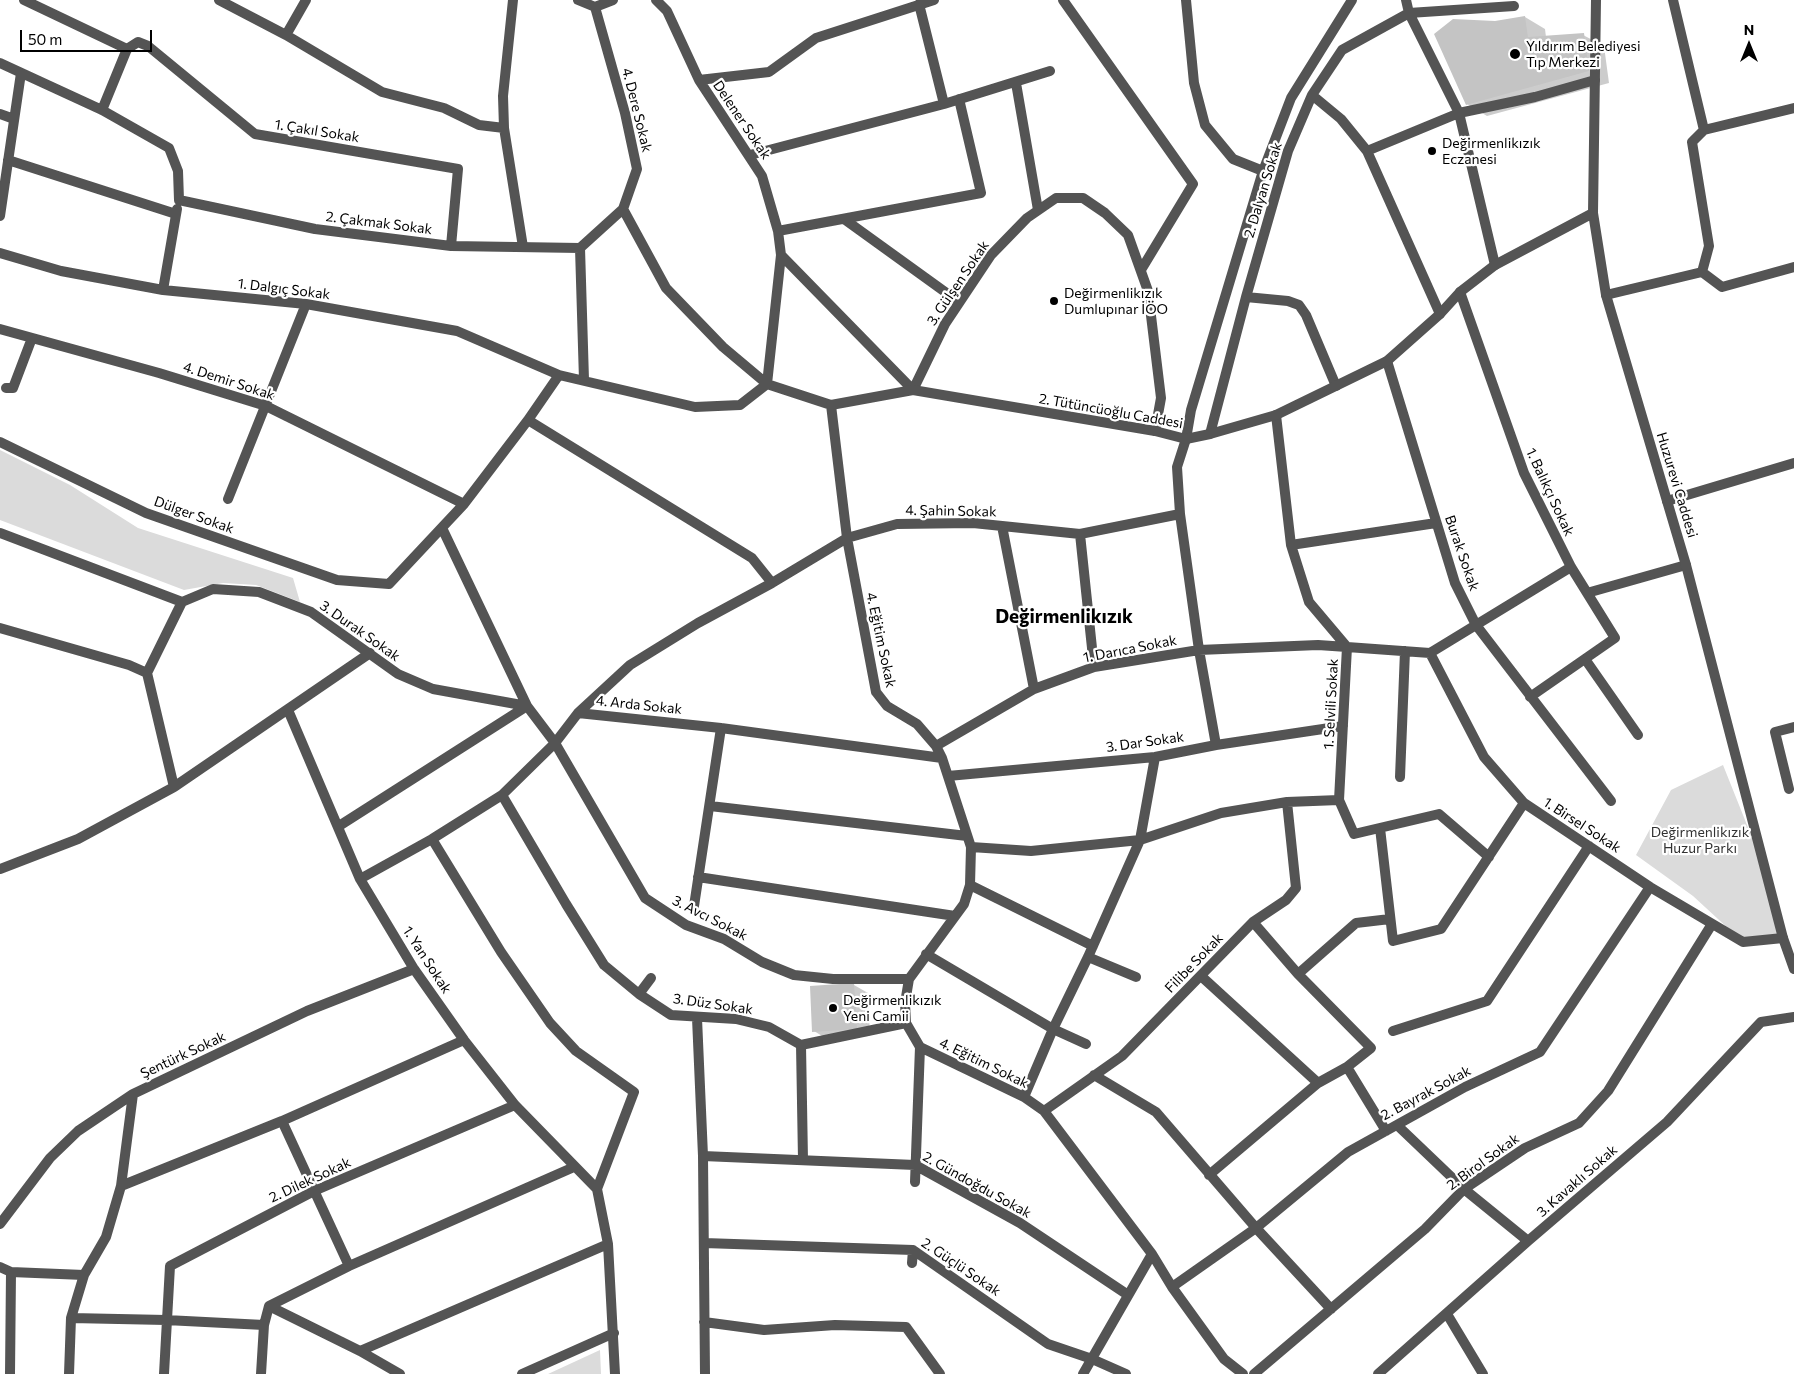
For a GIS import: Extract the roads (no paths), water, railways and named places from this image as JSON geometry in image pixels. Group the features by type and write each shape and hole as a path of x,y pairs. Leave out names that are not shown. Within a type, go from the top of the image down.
{"street":[{"path":"24,0 127,49 102,110"},
{"path":"219,0 286,35 382,92 444,108 479,125 504,128"},
{"path":"286,35 306,0"},
{"path":"513,0 503,96 504,128 523,247"},
{"path":"578,0 595,7 613,0"},
{"name":"Delener Sokak","path":"656,0 667,11 699,80 762,176 778,231 781,256 767,384"},
{"path":"699,80 769,72 816,38 934,0"},
{"path":"1063,0 1193,184 1141,270"},
{"path":"1186,0 1194,83 1205,125 1233,159 1263,171"},
{"name":"2. Dalyan Sokak","path":"1186,438 1191,410 1263,171 1291,98 1352,0"},
{"path":"1406,0 1409,12 1459,113 1495,265"},
{"name":"Huzurevi Caddesi","path":"1596,0 1593,214 1606,295 1686,565 1783,938 1794,969"},
{"path":"1673,0 1704,130"},
{"path":"919,4 944,104"},
{"path":"1409,12 1514,6"},
{"name":"4. Dere Sokak","path":"580,248 623,209 637,168 625,113 595,7"},
{"name":"2. Dalyan Sokak","path":"1210,434 1246,298 1288,152 1312,95 1342,50 1409,12"},
{"name":"1. Çakıl Sokak","path":"127,49 138,42 148,46 254,134 458,168 451,246"},
{"path":"0,63 102,110 169,148 178,171 179,200 164,290"},
{"path":"750,155 944,104 1050,71"},
{"path":"0,216 21,73"},
{"path":"1367,151 1459,113 1595,80"},
{"path":"1016,83 1038,210"},
{"path":"1312,95 1341,119 1367,151 1440,314"},
{"path":"778,231 981,194 959,99"},
{"path":"1702,272 1709,246 1692,142 1704,130 1794,108"},
{"path":"0,114 14,119"},
{"path":"8,160 176,214"},
{"name":"3. Gülşen Sokak","path":"913,390 945,324 991,255 1027,218 1056,198 1083,198 1106,213 1128,236 1148,291 1161,398 1155,432"},
{"name":"2. Çakmak Sokak","path":"179,200 315,229 451,246 580,248"},
{"path":"623,209 666,288 723,347 767,384 831,405"},
{"name":"2. Tütüncüoğlu Caddesi","path":"831,405 913,390 1186,438 1210,434 1276,415 1387,361 1440,314 1460,292 1495,265 1593,214"},
{"path":"844,219 959,302"},
{"path":"580,248 584,380"},
{"name":"1. Dalgıç Sokak","path":"0,253 61,271 164,290 306,304 457,331 559,375 695,407 740,405 767,384"},
{"path":"781,256 913,390"},
{"path":"1702,272 1722,287 1794,267"},
{"path":"1606,295 1702,272"},
{"name":"1. Balıkçı Sokak","path":"1460,292 1524,473 1571,568 1615,638 1585,658"},
{"path":"1246,298 1288,301 1299,305 1306,315 1336,386"},
{"path":"228,499 306,304"},
{"name":"4. Demir Sokak","path":"0,329 159,373 266,406 464,504"},
{"path":"12,389 32,338"},
{"name":"Burak Sokak","path":"1387,361 1455,583 1476,625 1611,801"},
{"path":"555,743 526,706 442,528 464,504 528,420 559,375"},
{"name":"4. Eğitim Sokak","path":"831,405 846,538 876,692 887,706 917,724 936,746 942,758 971,848 970,885 964,904 909,979 905,1003 906,1023 920,1047 1024,1098 1044,1111 1152,1254 1172,1287 1224,1359 1242,1374"},
{"path":"1276,415 1291,545 1309,602 1347,647"},
{"path":"528,420 752,558 772,583"},
{"path":"1186,438 1177,467 1180,514 1199,650 1216,745"},
{"name":"Dülger Sokak","path":"0,442 146,513 337,580 389,584 442,528"},
{"path":"1667,501 1794,463"},
{"name":"4. Şahin Sokak","path":"578,713 630,665 698,623 772,583 846,538 897,524 972,523 1080,534 1180,514"},
{"path":"1291,545 1436,523"},
{"path":"1002,526 1034,689"},
{"path":"0,533 182,602 147,673 174,787"},
{"path":"1080,534 1094,667"},
{"path":"1587,593 1686,565"},
{"path":"1430,653 1571,568"},
{"name":"3. Durak Sokak","path":"182,602 213,589 259,592 311,612 398,674 433,689 526,706"},
{"path":"0,628 129,665 147,673"},
{"name":"1. Darıca Sokak","path":"936,746 1034,689 1094,667 1199,650 1318,645 1347,647"},
{"name":"1. Selvili Sokak","path":"1380,828 1354,834 1339,800 1347,647 1430,653"},
{"path":"1400,777 1405,651"},
{"path":"0,870 78,839 174,787 370,653"},
{"name":"1. Birsel Sokak","path":"1430,653 1484,757 1524,803 1650,886 1743,942 1783,938"},
{"path":"1530,697 1585,658 1638,735"},
{"path":"339,826 526,706"},
{"name":"1. Yan Sokak","path":"288,710 360,879 414,968 464,1040 516,1105 597,1189"},
{"name":"4. Arda Sokak","path":"360,879 432,839 502,795 555,743 578,713 721,728 942,758"},
{"name":"3. Dar Sokak","path":"948,776 1155,757 1216,745 1344,726"},
{"path":"1789,789 1775,732 1794,727"},
{"path":"694,906 721,728"},
{"name":"3. Avcı Sokak","path":"555,743 645,898 686,925 724,939 762,962 794,975 833,979 909,979"},
{"path":"1024,1098 1053,1029 1088,957 1140,840 1155,757"},
{"name":"3. Düz Sokak","path":"502,795 604,965 638,994 671,1015 736,1019 769,1027 801,1046"},
{"path":"971,848 1031,851 1140,840 1221,813 1287,802 1339,800"},
{"name":"Filibe Sokak","path":"1044,1111 1122,1056 1253,922 1286,900 1296,888 1287,802"},
{"path":"1489,857 1439,814 1380,828 1393,941 1441,930 1489,857 1524,803"},
{"path":"710,806 967,836"},
{"path":"432,839 501,952 550,1023 576,1051 634,1092 597,1189 608,1244 615,1374"},
{"path":"1393,1031 1487,1001 1589,846"},
{"path":"698,877 955,916"},
{"path":"970,885 1093,946"},
{"name":"2. Bayrak Sokak","path":"1172,1287 1256,1228 1348,1152 1465,1087 1540,1052 1650,886"},
{"path":"1298,974 1356,923 1390,920"},
{"path":"1209,1175 1318,1083 1347,1067 1371,1048 1298,974 1253,922"},
{"name":"2. Birol Sokak","path":"1254,1374 1425,1229 1464,1190 1525,1148 1579,1123 1608,1091 1712,924"},
{"path":"926,954 1053,1029 1086,1044"},
{"path":"1088,957 1136,977"},
{"name":"Şentürk Sokak","path":"69,1374 71,1318 84,1275 106,1237 121,1186 133,1094 307,1011 414,968"},
{"path":"1201,976 1318,1083"},
{"path":"638,994 651,978"},
{"name":"3. Kavaklı Sokak","path":"1378,1374 1667,1122 1762,1022 1794,1017"},
{"path":"697,1018 703,1156 706,1374"},
{"path":"803,1160 801,1046 906,1023"},
{"path":"121,1186 282,1121 464,1040"},
{"path":"915,1182 920,1047"},
{"path":"1347,1067 1386,1131"},
{"path":"1094,1076 1156,1112 1256,1228 1331,1309"},
{"path":"0,1224 50,1158 78,1131 133,1094"},
{"name":"2. Dilek Sokak","path":"166,1320 170,1266 314,1191 516,1105"},
{"path":"282,1121 349,1266"},
{"path":"1397,1124 1464,1190 1528,1242"},
{"name":"2. Gündoğdu Sokak","path":"703,1156 915,1165 1020,1223 1128,1295"},
{"path":"261,1374 264,1325 269,1306 349,1266 574,1167"},
{"name":"2. Güçlü Sokak","path":"704,1243 914,1250 1048,1344 1092,1359 1126,1374"},
{"path":"360,1351 608,1244"},
{"path":"912,1263 914,1250"},
{"path":"1084,1374 1152,1254"},
{"path":"0,1267 11,1272 84,1275"},
{"path":"10,1374 11,1272"},
{"path":"269,1306 360,1351 400,1374"},
{"path":"1447,1314 1483,1374"},
{"path":"71,1318 264,1325"},
{"path":"164,1374 166,1320"},
{"path":"704,1322 764,1330 836,1325 906,1327 940,1374"},
{"path":"522,1374 614,1333"}],"place":[{"name":"Yıldırım Belediyesi Tıp Merkezi","path":"1515,54"},
{"name":"Değirmenlikızık Eczanesi","path":"1432,151"},
{"name":"Değirmenlikızık Dumlupınar İÖO","path":"1054,301"},
{"name":"Değirmenlikızık Yeni Camii","path":"833,1008"}],"district":[{"name":"Değirmenlikızık","path":"1064,617"}],"park label":[{"name":"Değirmenlikızık Huzur Parkı","path":"1700,840"}]}
